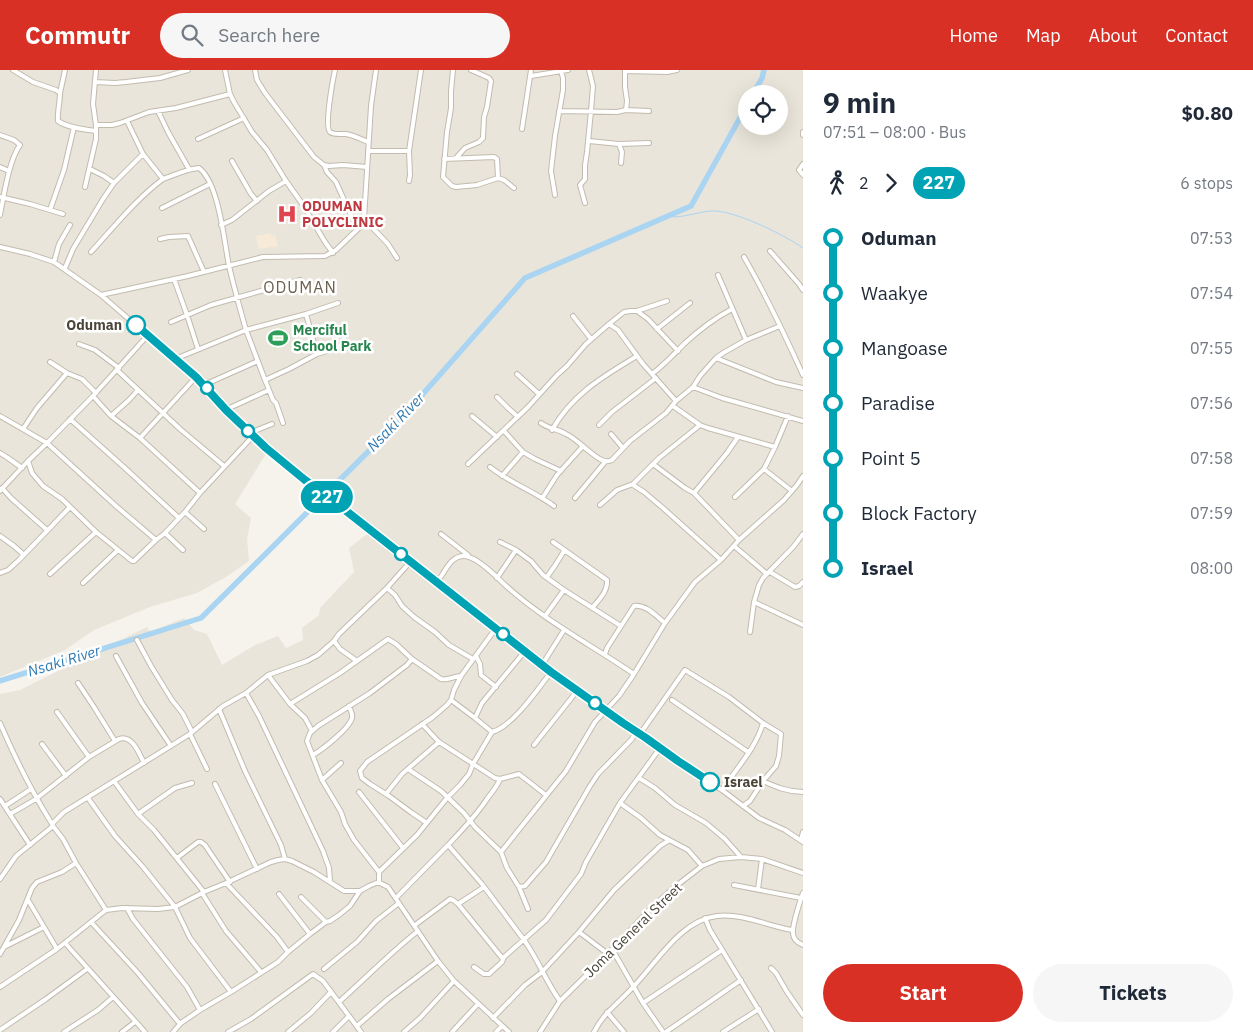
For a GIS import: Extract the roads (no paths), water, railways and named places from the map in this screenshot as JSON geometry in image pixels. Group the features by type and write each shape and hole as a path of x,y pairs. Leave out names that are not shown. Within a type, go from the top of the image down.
{"street":[{"path":"13,70 33,82 60,93"},
{"path":"64,70 58,121 74,127 95,131"},
{"path":"85,187 96,139 93,104 96,70"},
{"path":"95,82 116,83 160,78 188,70"},
{"path":"225,70 230,94 252,132 275,162 333,253"},
{"path":"255,70 257,80 265,93 314,157 324,165 337,184 353,220 360,227"},
{"path":"335,70 328,130 332,133 349,135 368,142"},
{"path":"101,295 263,257 325,256 333,253 360,227 364,220 368,142 376,70"},
{"path":"409,181 409,152 421,70"},
{"path":"454,70 442,177 453,186 477,185 498,178 514,188"},
{"path":"456,158 465,148 481,141 484,134 484,117 490,81 489,78 471,70"},
{"path":"522,129 532,70"},
{"path":"531,76 568,70"},
{"path":"585,203 580,185 585,179 591,111 593,86 590,70"},
{"path":"626,110 625,71 672,72 677,70"},
{"path":"555,195 551,171 564,83 561,71"},
{"path":"96,125 112,125 149,112 230,94"},
{"path":"158,111 189,168"},
{"path":"559,111 649,111"},
{"path":"198,139 244,118"},
{"path":"127,121 143,154 163,179"},
{"path":"50,210 64,170 74,127"},
{"path":"0,135 20,144 9,171 0,215"},
{"path":"588,142 649,143"},
{"path":"619,144 622,152 621,163"},
{"path":"368,151 409,152"},
{"path":"64,268 83,230 114,183 143,154"},
{"path":"444,158 496,157 498,178"},
{"path":"232,161 257,201"},
{"path":"803,164 799,170 803,175"},
{"path":"324,165 367,167"},
{"path":"0,167 9,171"},
{"path":"91,252 142,196 163,179 189,168 199,168 203,171 215,197 229,266 246,330 283,423"},
{"path":"90,169 114,183"},
{"path":"221,225 232,220 269,191 286,181"},
{"path":"162,208 210,184"},
{"path":"2,198 63,214"},
{"path":"364,220 388,244 397,258"},
{"path":"54,262 58,244 70,225"},
{"path":"160,239 169,236 188,236 204,272"},
{"path":"0,247 30,254 54,262 64,268 101,295 204,384 226,410 266,448 551,672 722,790 761,820 780,827 802,841 803,832"},
{"path":"770,251 803,290"},
{"path":"744,257 803,375"},
{"path":"718,275 746,340"},
{"path":"174,279 198,350"},
{"path":"170,322 211,305 300,280"},
{"path":"468,464 518,417 590,339 624,312 638,311 667,301"},
{"path":"175,359 246,330 306,314 338,303"},
{"path":"657,329 690,303"},
{"path":"652,374 700,331 732,309"},
{"path":"638,311 678,351"},
{"path":"306,314 317,354"},
{"path":"574,316 590,339"},
{"path":"609,324 618,330 637,356 676,401"},
{"path":"575,498 605,462 612,460 641,431 673,406 676,401 693,387 716,358 746,340 780,326"},
{"path":"265,380 317,354 339,347 344,340 344,334"},
{"path":"47,530 1,489 95,394 148,335"},
{"path":"79,344 95,350 118,369 163,413 224,466"},
{"path":"552,430 564,412 586,389 637,356"},
{"path":"716,358 776,382 803,388"},
{"path":"204,384 258,361"},
{"path":"50,362 82,380 111,416 140,438 200,493"},
{"path":"23,429 37,408 67,372"},
{"path":"518,374 539,394"},
{"path":"140,438 196,377"},
{"path":"599,425 612,412 656,378"},
{"path":"693,387 722,398 803,421"},
{"path":"111,416 138,390"},
{"path":"226,410 269,390"},
{"path":"497,397 518,417"},
{"path":"673,406 700,425 775,448"},
{"path":"0,416 47,443 156,540"},
{"path":"472,416 497,437"},
{"path":"735,497 764,469 788,416"},
{"path":"70,419 179,518"},
{"path":"541,423 552,430 565,433 605,462"},
{"path":"28,461 32,473 43,486 62,499 130,561 134,561 185,512 257,430 272,424"},
{"path":"600,505 617,490 633,484 665,453 700,425"},
{"path":"504,431 523,452 535,460 561,471"},
{"path":"611,434 623,448"},
{"path":"694,493 738,436"},
{"path":"543,497 561,471 583,446"},
{"path":"502,476 523,452"},
{"path":"0,453 22,468"},
{"path":"653,464 694,493 739,540"},
{"path":"490,467 502,476 543,497 554,506"},
{"path":"764,469 792,491"},
{"path":"501,852 566,771 595,722 619,696 664,623 696,582 792,491 803,476"},
{"path":"633,484 634,487 644,492 685,527 720,560"},
{"path":"0,573 8,570 24,555 70,507"},
{"path":"185,512 204,529"},
{"path":"50,574 96,532"},
{"path":"165,533 183,550"},
{"path":"441,534 498,578 514,593 564,630 634,674"},
{"path":"750,632 754,602 759,585 803,534"},
{"path":"0,536 24,555"},
{"path":"500,542 516,550 531,561 564,590 621,626"},
{"path":"553,542 606,578 608,584 606,589 592,608"},
{"path":"734,546 769,573 795,587 803,582"},
{"path":"83,583 118,550"},
{"path":"498,578 516,550"},
{"path":"547,577 564,551"},
{"path":"436,582 454,559 469,556"},
{"path":"0,879 16,856 64,812 191,733 219,709 246,693 268,675 318,655 387,588 410,562"},
{"path":"387,588 395,595 402,606 450,646 474,657 480,664 481,675 496,687"},
{"path":"545,616 564,590"},
{"path":"754,602 803,625"},
{"path":"605,654 632,608 638,605 644,606 664,623"},
{"path":"427,823 362,778 360,771 367,762 440,711 452,700 454,690 461,676 496,628"},
{"path":"542,665 564,630"},
{"path":"290,704 388,639 435,676 443,680 461,676"},
{"path":"137,640 172,700 184,714 207,769"},
{"path":"334,641 357,661"},
{"path":"475,718 482,703 525,651"},
{"path":"116,656 142,704 171,746"},
{"path":"379,883 378,872 354,840 341,812 322,780 307,741 308,735 312,730 380,686 412,659"},
{"path":"519,887 525,886 546,862 598,774 638,732 685,670 729,697 763,723 780,732 782,737 776,766 750,801 743,806"},
{"path":"378,872 417,835 469,774 492,732 501,729 513,718 551,672"},
{"path":"268,675 290,704 305,718 312,730"},
{"path":"78,683 115,741"},
{"path":"534,745 577,691"},
{"path":"246,693 259,716 323,852 329,868 330,881"},
{"path":"452,700 492,732"},
{"path":"672,700 748,752"},
{"path":"313,754 340,734 349,724 352,714 349,706"},
{"path":"219,709 244,771 281,845 285,859"},
{"path":"57,712 89,757"},
{"path":"722,790 748,752 763,723"},
{"path":"0,724 36,799 106,910"},
{"path":"422,724 438,742 494,778 500,779 519,774 546,795"},
{"path":"10,814 36,799 89,757 123,737 128,739 144,762"},
{"path":"386,794 408,769 438,742"},
{"path":"42,744 66,776"},
{"path":"474,967 486,975 491,972 546,920 581,874 620,804 660,748"},
{"path":"322,780 341,763"},
{"path":"408,769 442,791 501,852 528,909"},
{"path":"639,778 675,804 706,823 725,839 741,857"},
{"path":"396,898 470,821 496,789 500,779"},
{"path":"114,781 138,814 177,858 203,893 226,931 261,972"},
{"path":"763,781 782,789 803,792"},
{"path":"138,814 174,788 192,782"},
{"path":"215,784 257,868"},
{"path":"30,845 2,803 31,789"},
{"path":"359,792 403,848"},
{"path":"88,798 114,836 176,907 190,938 230,992"},
{"path":"620,804 641,818 660,835 688,850 702,866"},
{"path":"493,1018 525,985 542,972 614,890 668,840"},
{"path":"177,858 198,842 205,845 228,882 288,952"},
{"path":"448,845 484,887 524,940 560,1001"},
{"name":"Joma General Street","path":"540,1032 560,1001 655,904 702,866 719,859 741,857 762,859 803,873"},
{"path":"0,987 57,949 106,910 113,908 158,909 176,907 272,862 285,859 314,872 344,890 360,891"},
{"path":"758,889 762,859"},
{"path":"0,954 19,920 32,888 37,882 62,872 76,863"},
{"path":"172,1032 200,1010 278,962 310,934 350,906 360,891 379,883 388,887 438,961 454,981 509,1032"},
{"path":"734,885 801,898"},
{"path":"458,904 484,887"},
{"path":"803,893 792,930 796,941 803,945"},
{"path":"279,894 310,934"},
{"path":"301,897 326,922"},
{"path":"415,926 450,899 453,900 503,959"},
{"path":"28,900 57,949"},
{"path":"324,969 357,942 376,921 399,903"},
{"path":"127,908 133,919 187,986 200,1010"},
{"path":"594,1032 607,1012 634,986 668,946 680,935 705,918 734,916 792,930"},
{"path":"705,918 710,930 772,1032"},
{"path":"91,922 138,972 150,990 180,1024"},
{"path":"4,947 44,926"},
{"path":"339,1002 399,946 418,931"},
{"path":"579,932 608,954"},
{"path":"65,943 145,1032"},
{"path":"612,949 643,1002 665,1032 741,980"},
{"path":"643,1002 722,950"},
{"path":"357,1026 388,999 438,961"},
{"path":"0,1030 87,968"},
{"path":"771,968 803,1015"},
{"path":"228,1032 251,1019 313,974 339,1002 362,1032"},
{"path":"404,1032 420,1018 454,981"},
{"path":"288,1032 311,1013 330,993"},
{"path":"64,1032 98,1010 113,997"},
{"path":"452,1032 478,1004"},
{"path":"723,1032 759,1009"},
{"path":"607,1012 624,1032"},
{"path":"333,1032 349,1016"},
{"path":"122,1032 135,1022"},
{"path":"496,1032 502,1026"}],"waterway":[{"name":"Nsaki River","path":"758,85 764,70"},
{"name":"Nsaki River","path":"0,681 201,618 400,420 525,278 691,206 738,121"},
{"path":"673,217 720,211 745,218 772,230 803,248"}],"place":[{"name":"ODUMAN POLYCLINIC","path":"287,214"},
{"name":"Oduman","path":"136,325"},
{"name":"Merciful School Park","path":"278,338"},
{"name":"Israel","path":"710,782"}],"district":[{"name":"ODUMAN","path":"300,287"}]}
